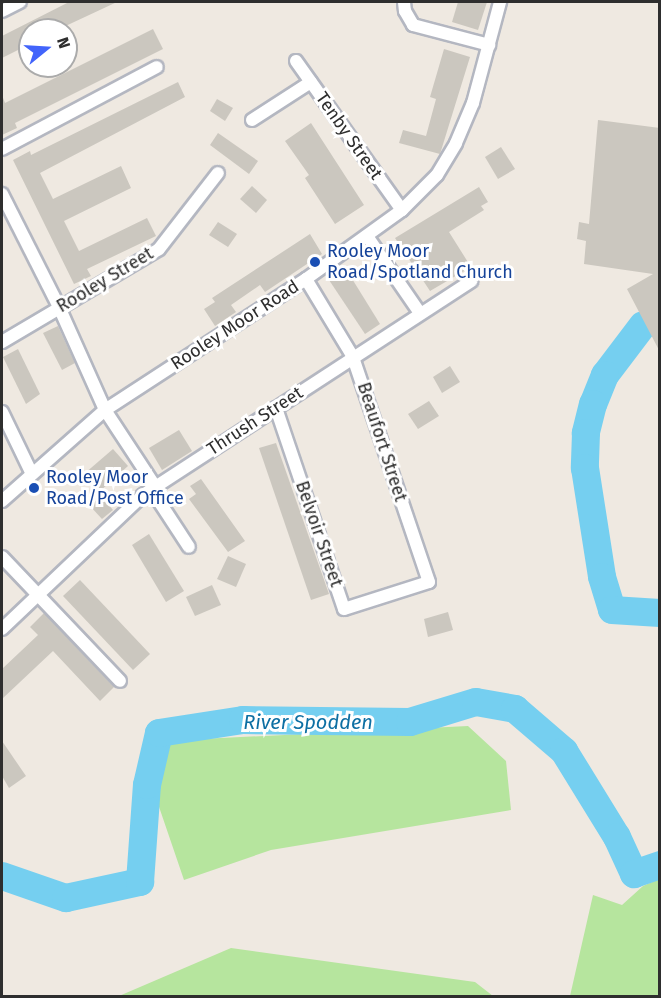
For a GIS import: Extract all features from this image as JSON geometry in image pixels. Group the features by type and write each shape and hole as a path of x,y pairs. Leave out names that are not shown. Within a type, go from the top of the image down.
{"street":[{"path":"2,11 20,2"},
{"path":"405,2 405,11 413,25 489,45"},
{"name":"Rooley Moor Road","path":"2,501 31,472 105,410 306,279 367,236 402,210 437,175 456,142 473,103 500,2"},
{"name":"Tenby Street","path":"297,61 402,210"},
{"path":"2,149 157,67"},
{"path":"252,120 311,82"},
{"name":"Rooley Street","path":"2,342 159,249 218,173"},
{"path":"3,199 59,307 105,410 189,547"},
{"path":"367,236 420,313"},
{"name":"Beaufort Street","path":"306,279 353,357 429,582 396,593"},
{"name":"Thrush Street","path":"2,629 153,488 471,281"},
{"name":"Belvoir Street","path":"276,408 344,609 396,593"},
{"path":"2,412 31,472"},
{"path":"2,557 120,681"}],"green space":[{"path":"468,726 506,761 511,810 271,850 184,880 156,798 160,741"},
{"path":"659,879 659,996 570,996 593,895 622,905 643,886"},
{"path":"231,948 475,982 493,996 119,996"}],"building":[{"path":"69,2 117,2 78,20 78,18 37,18"},
{"path":"458,2 487,2 478,30 452,22"},
{"path":"18,28 18,50 2,58 2,36"},
{"path":"153,29 163,49 15,123 17,128 2,135 2,95 5,103 55,78 78,78 78,66"},
{"path":"444,49 470,57 440,154 399,143 403,130 426,136 436,99 430,97"},
{"path":"178,82 185,97 40,173 53,199 121,166 131,188 64,221 79,251 147,218 156,236 87,269 91,276 74,284 13,160 30,151 31,155"},
{"path":"217,99 233,108 225,121 210,111"},
{"path":"598,120 660,128 660,352 627,289 653,274 584,264 586,241 577,239 579,222 589,224"},
{"path":"311,123 364,205 335,224 305,178 309,175 285,141"},
{"path":"218,133 258,161 249,174 210,145"},
{"path":"501,147 515,169 498,179 485,157"},
{"path":"252,186 267,200 256,213 240,199"},
{"path":"479,187 488,202 481,206 484,210 449,232 471,267 430,291 395,238"},
{"path":"218,222 237,234 228,247 209,235"},
{"path":"310,234 322,254 265,292 260,285 231,305 236,312 215,326 204,309 215,302 212,298"},
{"path":"346,269 380,324 365,334 329,280"},
{"path":"58,326 75,363 62,370 43,333"},
{"path":"18,349 40,394 26,404 3,357"},
{"path":"450,366 460,382 442,393 433,377"},
{"path":"429,401 439,416 418,429 408,414"},
{"path":"179,430 192,451 162,470 149,448"},
{"path":"276,443 329,594 311,600 259,448"},
{"path":"113,449 128,466 99,492 84,474"},
{"path":"201,479 245,541 228,552 189,499 196,494 190,486"},
{"path":"101,496 113,510 102,519 90,506"},
{"path":"149,534 184,591 166,602 132,545"},
{"path":"228,556 246,564 236,587 217,579"},
{"path":"80,580 150,654 133,670 63,596"},
{"path":"212,585 221,605 195,616 186,597"},
{"path":"448,612 453,630 428,637 424,619"},
{"path":"44,613 114,687 100,701 53,651 2,699 2,669 38,635 30,627"},
{"path":"2,741 26,776 9,788 2,776"}],"waterway":[{"name":"River Spodden","path":"643,325 605,375 593,404 586,433 585,468 602,577 612,610 660,613"},
{"name":"River Spodden","path":"2,876 66,898 140,882 147,785 159,733 243,720 410,722 476,702 515,709 564,751 617,837 634,874 660,865"}],"place":[{"name":"Rooley Moor Road/Spotland Church","path":"315,262"},
{"name":"Rooley Moor Road/Post Office","path":"34,488"}]}
